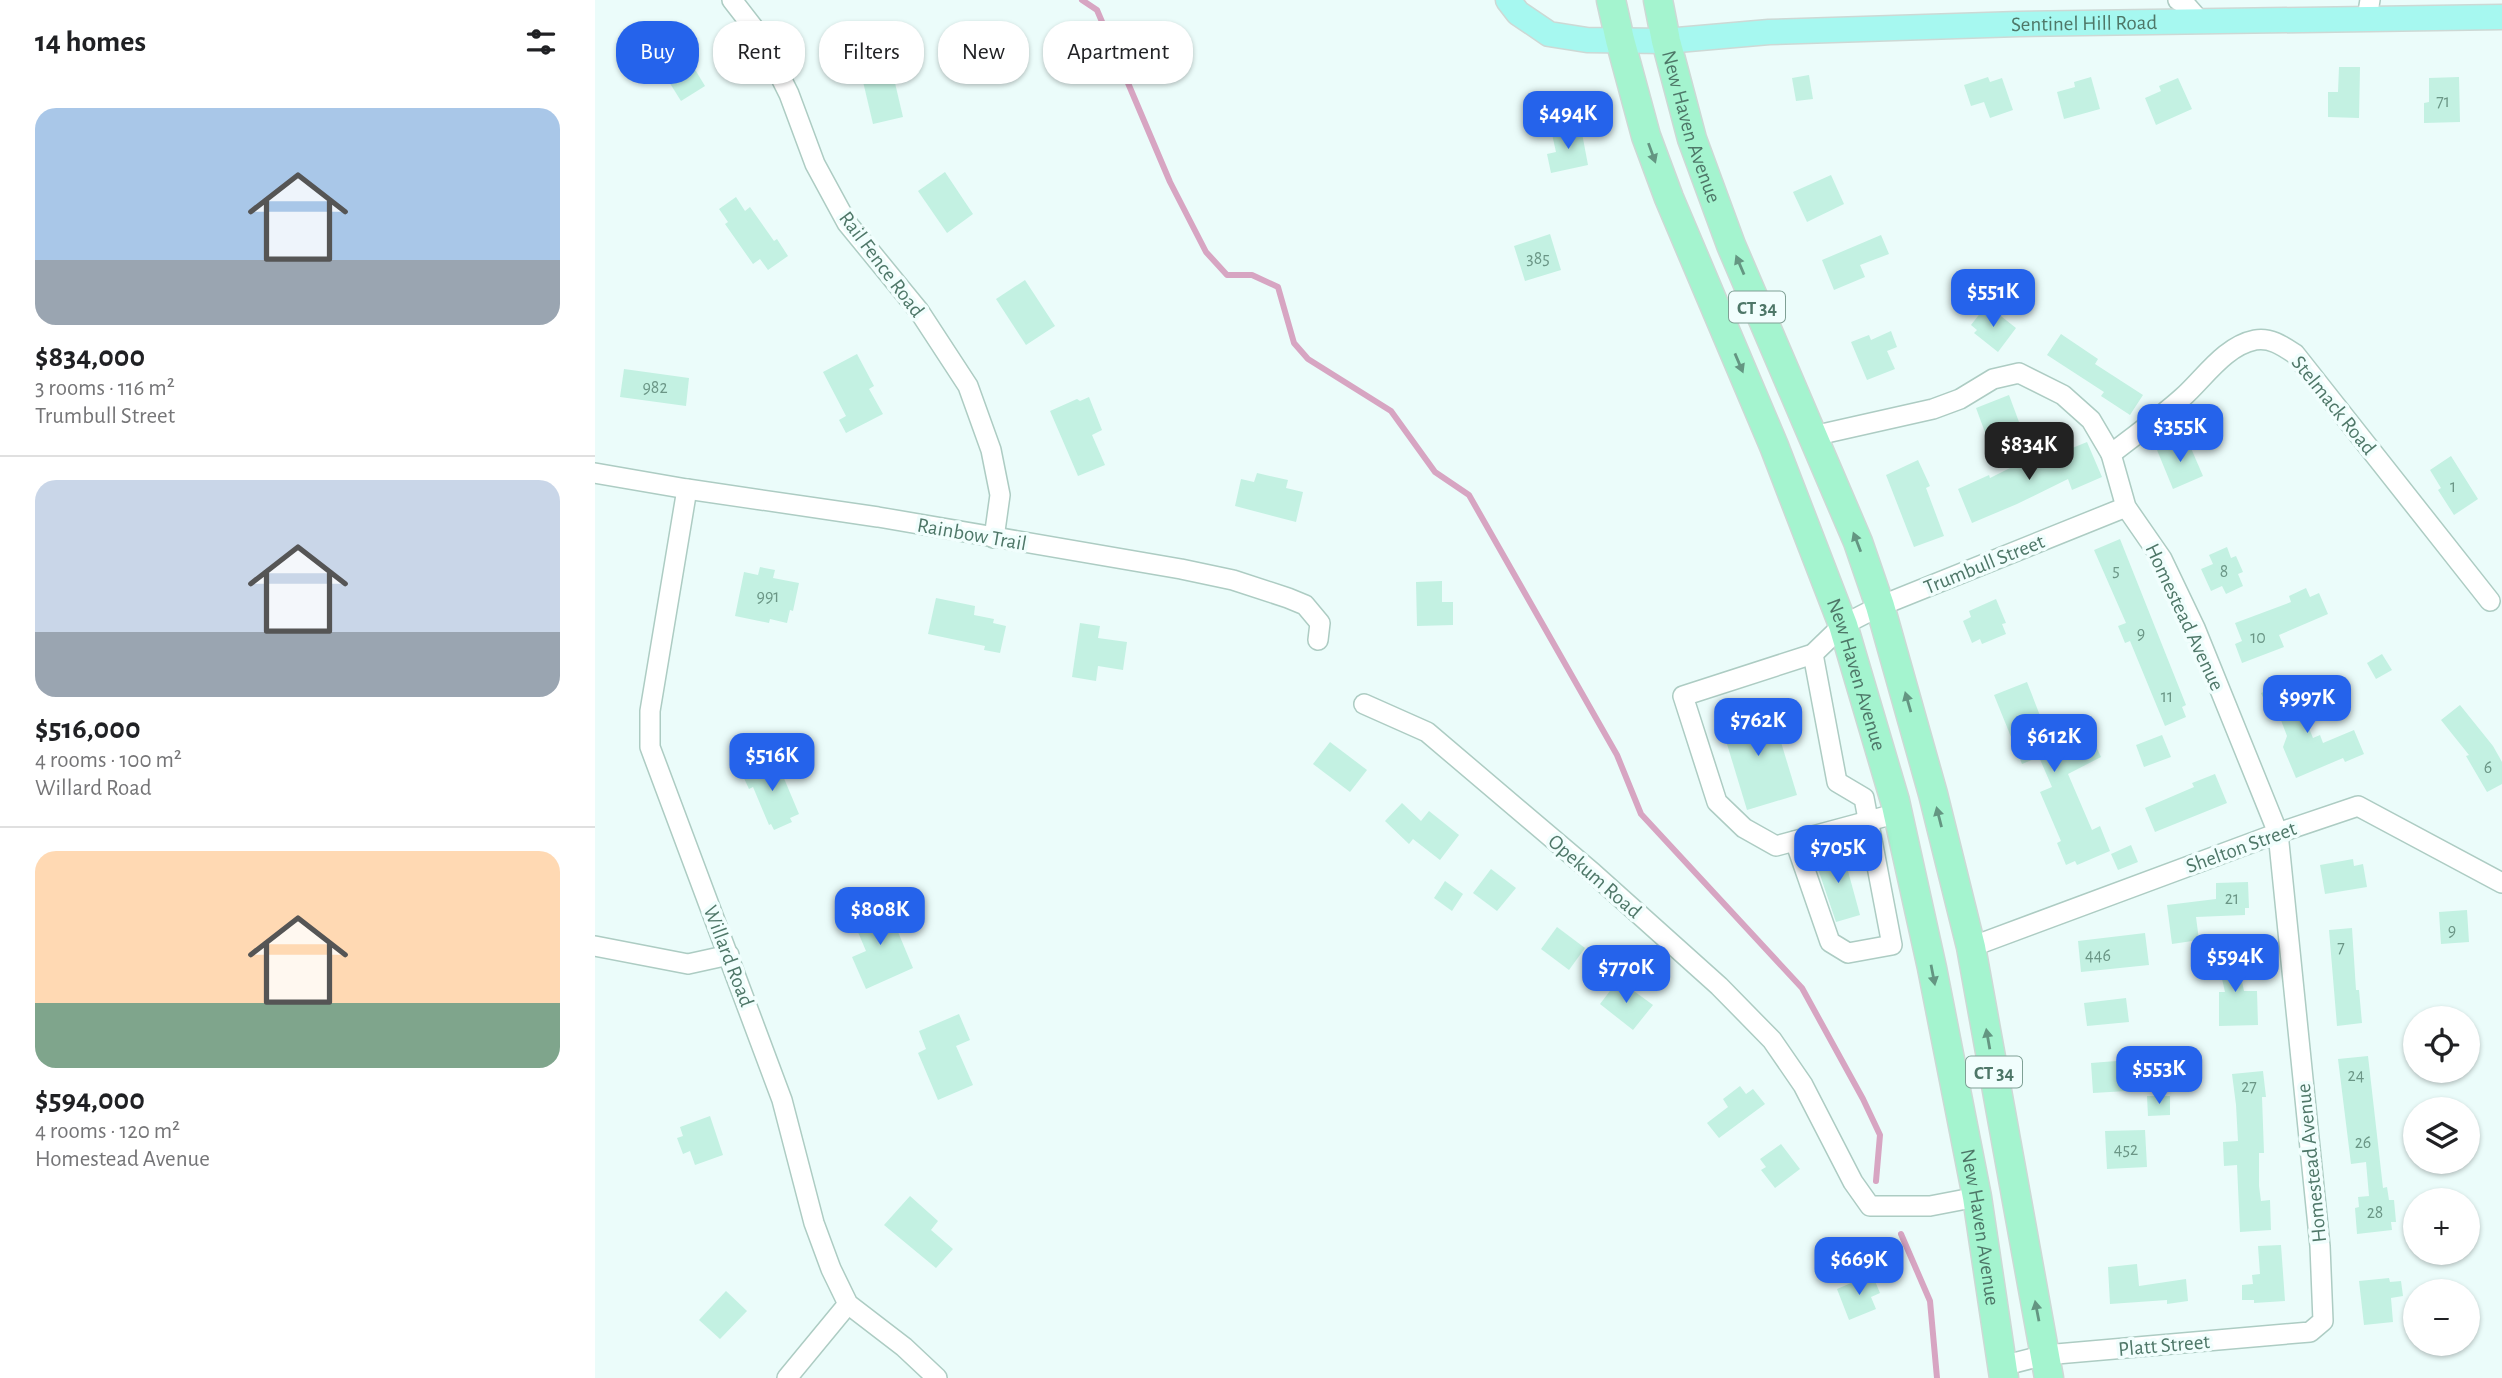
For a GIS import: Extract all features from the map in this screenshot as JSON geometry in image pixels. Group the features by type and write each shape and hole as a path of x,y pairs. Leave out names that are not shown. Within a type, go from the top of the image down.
{"highway":[{"name":"New Haven Avenue","path":"1611,0 1646,135 1669,198 1775,446 1843,625 1898,813 1977,1197 2003,1372"},
{"name":"New Haven Avenue","path":"1658,0 1692,139 1731,245 1857,542 1880,606 1933,794 1971,947 2047,1367"}],"main road":[{"name":"Sentinel Hill Road","path":"1508,0 1518,13 1549,34 1587,40 1666,41 1811,30 2200,21 2369,9 2502,17"}],"street":[{"name":"Rail Fence Road","path":"732,0 759,36 789,94 815,163 847,223 919,311 968,386 992,450 1000,495 994,538"},
{"path":"2178,0 2200,21"},
{"name":"Stelmack Road","path":"2111,454 2183,397 2210,369 2239,346 2258,339 2279,343 2295,354 2490,601"},
{"name":"Homestead Avenue","path":"1813,436 1933,409 1961,399 1993,379 2019,373 2063,396 2091,420 2111,454 2126,507 2162,559 2195,628 2278,833 2320,1246 2323,1321"},
{"name":"Rainbow Trail","path":"595,473 877,516 1233,580 1305,605 1320,623 1318,640"},
{"name":"Willard Road","path":"687,489 650,711 650,747 782,1100 814,1223 831,1269 849,1304 904,1347 937,1378"},
{"name":"Trumbull Street","path":"1813,654 1843,625 1880,606 2126,507"},
{"path":"1892,945 1867,821 1864,798 1837,782 1813,654 1683,696 1717,802 1744,828 1776,846 1867,821 1898,813"},
{"name":"Opekum Road","path":"1364,704 1427,732 1593,873 1719,986 1772,1040 1803,1085 1853,1182 1870,1206 1930,1206 1977,1197"},
{"name":"Shelton Street","path":"1971,947 2358,806 2502,883"},
{"path":"1795,841 1830,942 1848,953 1926,939"},
{"path":"1884,908 1917,899"},
{"path":"595,946 688,964 729,955"},
{"path":"787,1378 849,1304"},
{"name":"Platt Street","path":"2003,1372 2310,1332 2323,1321"}],"building":[{"path":"2339,67 2360,67 2359,118 2328,117 2328,92 2338,92"},
{"path":"1809,75 1813,99 1796,101 1792,78"},
{"path":"699,76 705,86 681,101 670,84 699,84"},
{"path":"1988,77 1990,82 2002,78 2013,110 1990,118 1984,102 1971,106 1964,85"},
{"path":"2091,77 2100,109 2064,119 2057,92 2075,87 2074,82"},
{"path":"2459,77 2460,122 2424,123 2424,103 2429,102 2429,78"},
{"path":"2178,78 2192,109 2156,125 2145,98 2161,91 2159,86"},
{"path":"864,84 895,84 903,117 873,124"},
{"path":"1581,128 1588,165 1551,173 1547,154 1556,152 1552,134"},
{"path":"945,172 973,214 947,233 918,191"},
{"path":"1831,175 1844,204 1807,222 1793,192"},
{"path":"736,197 745,211 750,207 788,256 768,270 760,259 753,264 725,224 728,222 719,209"},
{"path":"1550,234 1561,270 1525,281 1514,246"},
{"path":"1881,235 1889,254 1860,265 1865,277 1834,290 1822,260"},
{"path":"1025,280 1055,326 1026,345 996,299"},
{"path":"1985,307 1990,311 1992,309 2016,328 1998,352 1974,333 1977,330 1971,325"},
{"path":"1891,331 1897,347 1887,351 1895,369 1867,380 1851,342 1869,335 1871,340"},
{"path":"2061,334 2098,359 2095,364 2143,395 2130,415 2101,396 2104,392 2047,355"},
{"path":"857,354 874,386 869,389 883,414 846,433 839,420 846,416 823,372"},
{"path":"624,369 689,378 686,406 620,397"},
{"path":"2009,395 2019,422 1986,435 1976,408"},
{"path":"1089,397 1102,430 1092,435 1105,465 1078,476 1050,411 1077,399 1080,401"},
{"path":"2187,439 2203,476 2173,489 2157,450"},
{"path":"2087,442 2102,477 2072,490 2068,479 1972,523 1958,489 1989,475 1990,478 2030,458 2033,464"},
{"path":"2451,456 2478,499 2454,515 2438,490 2441,488 2430,470"},
{"path":"1918,460 1930,486 1926,488 1944,536 1914,547 1886,475"},
{"path":"1257,473 1288,480 1286,488 1303,492 1296,522 1235,506 1241,479 1254,482"},
{"path":"2120,539 2186,705 2182,707 2186,717 2165,726 2130,641 2125,643 2118,626 2126,623 2094,550"},
{"path":"2227,547 2231,558 2236,556 2243,572 2238,574 2243,586 2226,594 2222,586 2211,591 2201,569 2213,564 2209,555"},
{"path":"760,567 775,570 773,578 799,583 793,611 790,610 787,623 770,619 769,623 735,616 744,572 758,575"},
{"path":"1442,581 1442,602 1453,602 1453,625 1417,626 1416,582"},
{"path":"2306,588 2310,597 2319,593 2328,614 2279,635 2284,647 2242,663 2235,644 2242,641 2235,623 2291,602 2289,596"},
{"path":"936,598 975,606 974,615 994,619 993,623 1006,626 1000,653 984,650 985,646 928,634"},
{"path":"1996,599 2006,623 2002,624 2006,634 1982,644 1980,639 1972,643 1963,621 1971,617 1969,611"},
{"path":"1080,623 1100,626 1098,638 1127,642 1123,670 1098,666 1096,681 1072,677"},
{"path":"2382,654 2392,670 2376,679 2367,663"},
{"path":"2027,682 2044,726 2050,723 2064,757 2094,742 2101,757 2068,774 2092,830 2100,826 2110,851 2077,865 2075,861 2066,865 2057,843 2061,841 2040,792 2052,787 2039,757 2022,764 1994,695"},
{"path":"2287,682 2293,696 2300,692 2306,707 2301,709 2313,738 2320,735 2323,743 2354,730 2364,754 2345,762 2343,758 2296,778 2283,747 2287,736 2279,715 2272,718 2261,693"},
{"path":"2460,705 2493,746 2502,762 2502,784 2487,792 2466,756 2469,755 2441,720"},
{"path":"1770,706 1797,795 1747,810 1720,721"},
{"path":"2162,735 2171,757 2144,767 2136,745"},
{"path":"1330,742 1367,770 1350,792 1313,764"},
{"path":"775,757 799,814 790,818 792,822 774,830 771,824 769,825 753,787 749,789 742,774 749,771 748,768"},
{"path":"2215,774 2227,803 2155,832 2145,808 2194,787 2192,783"},
{"path":"1402,803 1421,821 1429,811 1459,835 1440,860 1413,839 1409,844 1385,821"},
{"path":"2131,845 2138,862 2118,870 2111,854"},
{"path":"1842,849 1860,915 1836,922 1814,857"},
{"path":"2353,859 2354,866 2363,864 2367,887 2325,894 2320,865"},
{"path":"1491,869 1516,888 1497,911 1473,893"},
{"path":"1445,881 1463,894 1452,911 1434,898"},
{"path":"2248,882 2249,908 2245,908 2245,915 2196,917 2199,940 2172,944 2167,905 2216,899 2216,883"},
{"path":"886,903 913,968 866,989 852,957 866,951 852,918"},
{"path":"2467,910 2469,942 2441,944 2439,912"},
{"path":"1557,927 1585,948 1569,970 1541,949"},
{"path":"2352,928 2356,990 2359,990 2362,1023 2337,1026 2329,930"},
{"path":"2145,933 2149,965 2081,972 2078,941"},
{"path":"2235,949 2244,991 2257,991 2258,1025 2219,1026 2219,992 2225,992 2216,953"},
{"path":"1616,983 1624,989 1627,986 1653,1005 1633,1030 1600,1004"},
{"path":"2126,998 2129,1022 2087,1026 2084,1003"},
{"path":"959,1014 970,1040 956,1046 973,1085 938,1100 918,1053 926,1049 919,1031"},
{"path":"2368,1056 2383,1188 2387,1187 2389,1200 2394,1200 2396,1222 2391,1222 2392,1230 2357,1234 2355,1208 2359,1207 2358,1197 2369,1196 2366,1162 2351,1164 2338,1059"},
{"path":"2142,1059 2144,1090 2093,1093 2091,1063"},
{"path":"2263,1071 2266,1097 2262,1097 2264,1153 2259,1153 2259,1186 2261,1201 2270,1200 2271,1230 2240,1232 2237,1165 2224,1166 2223,1142 2238,1141 2232,1074"},
{"path":"1740,1086 1746,1094 1753,1089 1765,1104 1719,1138 1707,1123 1728,1107 1723,1099"},
{"path":"2147,1096 2170,1096 2170,1115 2148,1116"},
{"path":"710,1116 723,1155 695,1165 690,1151 683,1154 677,1138 683,1136 680,1127"},
{"path":"2145,1130 2147,1167 2107,1169 2105,1131"},
{"path":"1781,1144 1800,1169 1775,1188 1761,1170 1766,1167 1760,1159"},
{"path":"910,1196 938,1221 931,1230 953,1249 936,1268 884,1225"},
{"path":"2281,1245 2285,1301 2254,1303 2254,1300 2242,1300 2242,1285 2253,1284 2252,1275 2260,1274 2258,1246"},
{"path":"2137,1264 2139,1286 2186,1279 2188,1301 2167,1304 2167,1300 2110,1304 2108,1267"},
{"path":"1872,1274 1880,1293 1871,1297 1876,1309 1849,1320 1837,1289"},
{"path":"2389,1278 2390,1282 2401,1281 2403,1296 2391,1298 2393,1322 2364,1325 2359,1281"},
{"path":"726,1291 747,1311 720,1339 699,1320"}],"waterway":[{"path":"1082,0 1097,10 1170,182 1206,252 1227,275 1252,275 1278,287 1294,343 1308,359 1391,411 1435,472 1469,495 1617,755 1641,814 1802,988 1880,1135 1876,1181"},
{"path":"1901,1234 1930,1301 1937,1378"}]}
